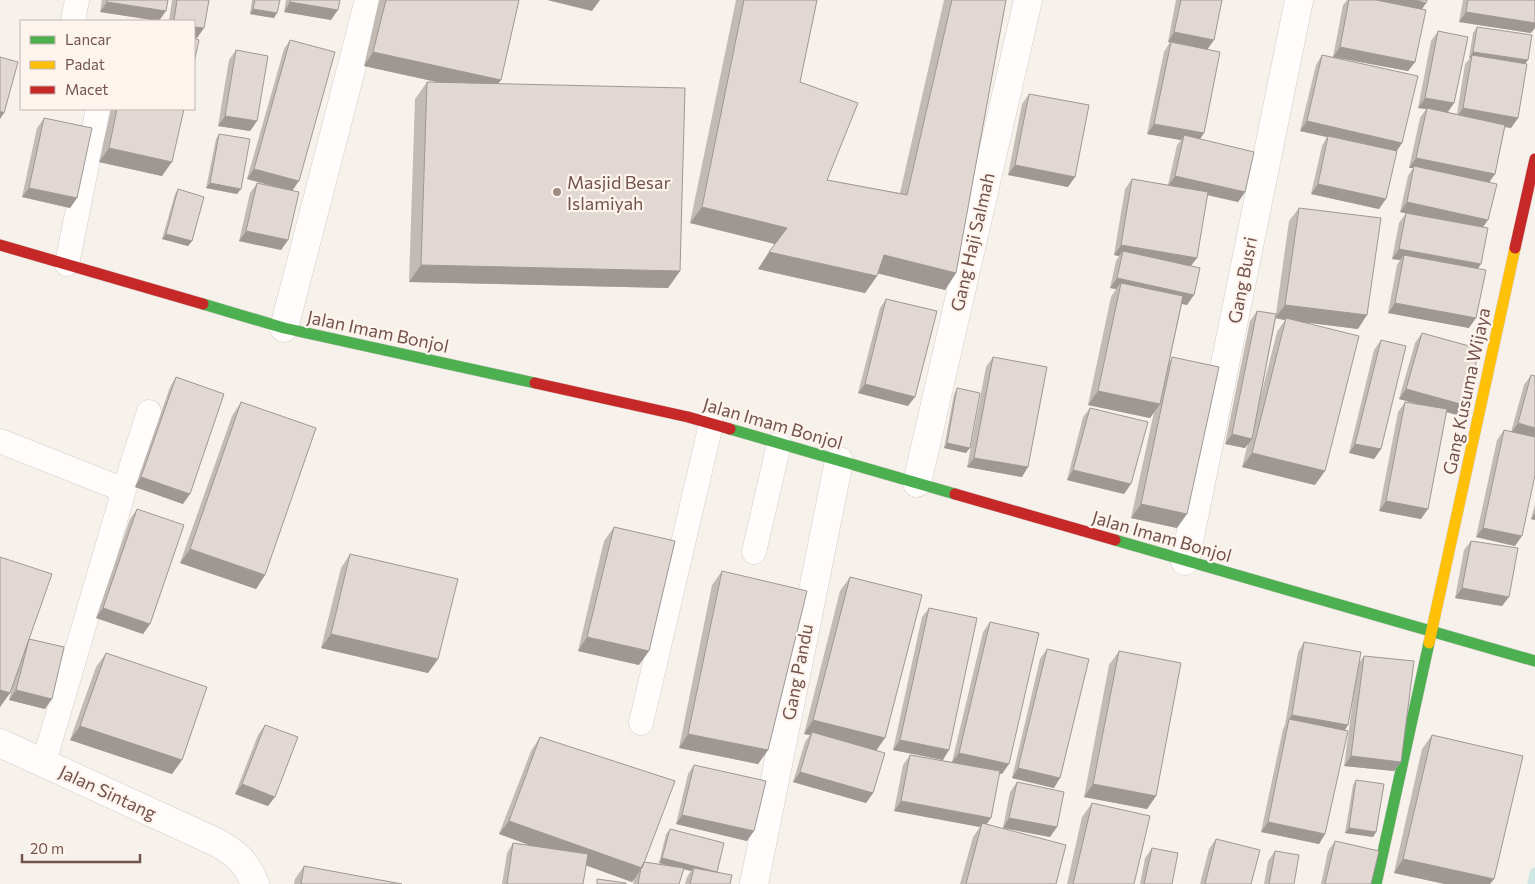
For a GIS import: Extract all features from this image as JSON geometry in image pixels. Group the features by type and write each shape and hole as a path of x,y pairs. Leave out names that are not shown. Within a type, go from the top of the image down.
{"main road":[{"name":"Gang Kusuma Wijaya","path":"1376,884 1535,159"},
{"name":"Jalan Imam Bonjol","path":"0,245 284,328 688,417 1533,661"}],"street":[{"path":"284,328 369,0"},
{"name":"Gang Haji Salmah","path":"917,483 1028,0"},
{"name":"Gang Busri","path":"1185,561 1299,0"},
{"name":"Gang Pandu","path":"754,884 839,460"},
{"name":"Jalan Sintang","path":"0,742 218,843 235,853 246,866 255,884"}],"lane":[{"path":"72,20 77,0"},
{"path":"67,264 98,110"},
{"path":"44,762 124,490 149,412"},
{"path":"641,723 711,424"},
{"path":"0,441 124,490"},
{"path":"754,552 779,444"}],"building":[{"path":"107,0 168,0 166,11 107,2"},
{"path":"177,0 209,0 204,28 195,27 195,20 174,20"},
{"path":"255,0 280,0 277,13 253,9"},
{"path":"291,0 340,0 338,10 290,2"},
{"path":"386,0 519,0 501,80 373,52"},
{"path":"744,0 817,0 800,82 858,103 827,180 907,195 952,0 1006,0 956,273 884,255 877,276 769,252 787,228 702,207"},
{"path":"1181,0 1222,0 1214,40 1174,32"},
{"path":"1349,0 1376,0 1426,10 1415,62 1340,47"},
{"path":"1414,0 1427,0 1426,3"},
{"path":"1468,0 1535,0 1535,23 1466,12"},
{"path":"1477,27 1532,35 1528,60 1473,52"},
{"path":"1438,31 1468,37 1454,103 1425,98"},
{"path":"195,38 199,40 195,58"},
{"path":"290,40 335,52 299,181 254,169"},
{"path":"1171,42 1220,52 1204,133 1154,124"},
{"path":"236,50 268,56 257,121 225,116"},
{"path":"1322,55 1418,76 1402,143 1307,121"},
{"path":"1472,55 1527,64 1518,118 1463,108"},
{"path":"0,57 18,62 4,113 0,111"},
{"path":"427,82 685,88 680,271 421,265"},
{"path":"1029,94 1089,105 1075,177 1015,165"},
{"path":"1427,108 1505,125 1495,174 1416,158"},
{"path":"117,110 184,110 172,162 109,148"},
{"path":"44,118 92,128 77,198 29,188"},
{"path":"219,134 250,139 241,189 210,183"},
{"path":"1184,135 1254,152 1245,192 1175,176"},
{"path":"1328,136 1397,151 1386,199 1318,184"},
{"path":"1414,166 1497,184 1488,220 1407,202"},
{"path":"1132,179 1208,192 1197,258 1121,245"},
{"path":"257,183 299,192 288,240 246,231"},
{"path":"178,189 204,197 192,241 166,234"},
{"path":"1299,208 1381,218 1367,315 1285,305"},
{"path":"1406,213 1488,228 1481,264 1399,249"},
{"path":"1123,251 1200,268 1194,295 1117,278"},
{"path":"1404,255 1486,270 1476,318 1395,303"},
{"path":"1121,283 1183,296 1160,404 1098,391"},
{"path":"886,299 937,311 915,397 865,384"},
{"path":"1257,311 1276,314 1252,439 1232,434"},
{"path":"1286,318 1359,336 1325,471 1252,453"},
{"path":"1422,333 1480,349 1464,405 1406,389"},
{"path":"1381,340 1406,346 1381,449 1355,444"},
{"path":"993,357 1047,367 1028,467 974,458"},
{"path":"1172,357 1219,367 1187,514 1141,504"},
{"path":"1531,375 1535,376 1535,428 1518,423"},
{"path":"176,377 224,394 190,494 141,477"},
{"path":"957,388 980,393 970,448 947,443"},
{"path":"241,402 316,428 265,575 190,549"},
{"path":"1405,402 1447,409 1428,509 1386,501"},
{"path":"1090,408 1148,422 1131,484 1073,470"},
{"path":"1504,430 1535,437 1535,475 1522,536 1483,528"},
{"path":"137,509 184,525 150,624 103,608"},
{"path":"614,527 675,541 649,651 587,637"},
{"path":"1471,541 1518,548 1509,597 1462,588"},
{"path":"350,554 458,579 438,659 331,634"},
{"path":"0,557 52,574 10,693 0,690"},
{"path":"722,571 807,591 768,750 688,734"},
{"path":"850,577 922,595 885,738 813,720"},
{"path":"929,608 977,618 949,750 900,740"},
{"path":"990,622 1039,633 1009,764 959,753"},
{"path":"29,639 64,647 52,699 16,690"},
{"path":"1304,642 1361,652 1348,725 1292,715"},
{"path":"1047,649 1089,659 1060,778 1018,768"},
{"path":"1119,651 1181,663 1156,796 1093,784"},
{"path":"106,653 207,687 182,760 80,726"},
{"path":"1364,656 1414,661 1401,762 1351,756"},
{"path":"1289,719 1348,731 1325,834 1268,822"},
{"path":"265,725 298,737 275,797 242,784"},
{"path":"812,732 885,753 873,793 800,772"},
{"path":"1432,735 1523,756 1494,879 1403,859"},
{"path":"540,737 675,781 642,868 509,821"},
{"path":"910,755 1000,771 991,818 901,801"},
{"path":"694,765 766,781 754,831 682,815"},
{"path":"1356,780 1384,784 1376,832 1349,828"},
{"path":"1017,782 1064,792 1057,827 1009,818"},
{"path":"1092,803 1150,816 1134,884 1073,884"},
{"path":"982,823 1066,845 1056,884 966,884"},
{"path":"670,829 724,843 717,872 662,858"},
{"path":"1216,839 1260,850 1251,884 1205,884"},
{"path":"1335,841 1379,851 1371,884 1325,884"},
{"path":"513,843 588,854 583,884 507,884"},
{"path":"1152,848 1178,853 1172,884 1144,884"},
{"path":"1275,851 1299,855 1294,884 1269,884"},
{"path":"644,862 684,868 679,884 638,884"},
{"path":"304,866 402,884 301,884"},
{"path":"694,868 732,875 730,884 690,884"},
{"path":"597,879 626,883 626,884 597,884"}],"waterway":[{"path":"1533,884 1535,873"}],"traffic: fast":[{"path":"203,304 284,328 535,383"},
{"path":"730,429 955,494"},
{"path":"1115,540 1535,661"},
{"path":"1376,884 1429,643"}],"traffic: slow":[{"path":"1429,643 1515,248"}],"traffic: jam":[{"path":"1515,248 1535,159"},
{"path":"0,245 203,304"},
{"path":"535,383 688,417 730,429"},
{"path":"955,494 1115,540"}],"place":[{"name":"Masjid Besar Islamiyah","path":"557,192"}]}
